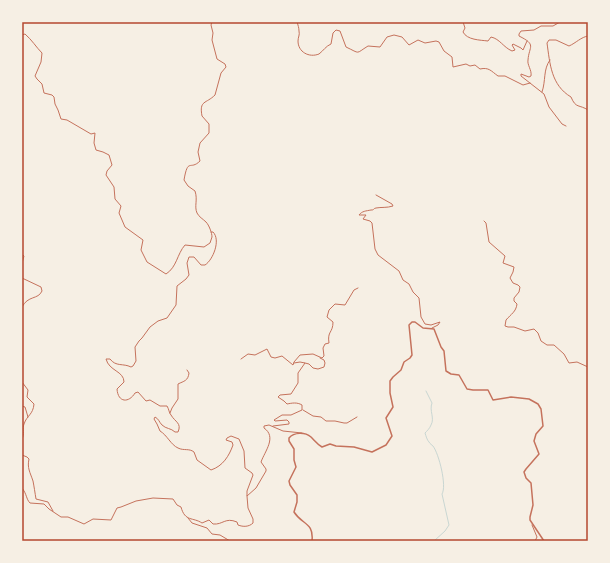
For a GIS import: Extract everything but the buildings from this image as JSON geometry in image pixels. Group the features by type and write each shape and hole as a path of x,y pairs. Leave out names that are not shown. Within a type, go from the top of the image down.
{"street":[{"path":"22,35 25,34 32,40 35,47 42,53 41,62 35,75 42,84 44,92 54,97 61,119 67,120 87,133 92,135 95,133 96,138 94,143 96,150 109,155 112,165 107,171 106,177 114,187 116,199 121,206 119,212 124,226 143,240 141,250 148,263 168,273 173,268 179,252 186,244 203,247 207,246 212,238 206,222 197,213 195,207 197,199 195,191 188,186 184,180 187,167 189,165 197,164 200,161 198,152 200,143 209,133 209,124 202,116 202,105 214,95 221,72 226,67 223,62 217,59 212,40 212,22"},
{"path":"297,22 299,30 299,47 302,52 310,55 319,54 324,48 331,44 332,36 336,30 340,31 346,47 356,53 368,46 380,48 387,37 396,35 404,38 409,45 418,40 425,43 436,41 439,42 444,51 452,57 453,67 466,64 470,66 475,65 480,69 485,68 492,70 498,76 505,76 523,85 530,83"},
{"path":"463,22 465,28 463,32 466,36 473,39 488,41 491,37 495,38 500,41 504,47 512,51 515,50 512,45 513,44 523,50 527,41"},
{"path":"560,22 553,26 541,26 534,30 522,31 519,34 519,36 527,41 531,46 528,61 532,73 529,77 521,74 521,76 542,92 549,107 562,124 566,126"},
{"path":"588,36 583,37 578,42 569,46 556,40 549,40 547,43 551,68 557,85 571,97 576,106 588,110"},
{"path":"542,92 545,80 546,65 550,60"},
{"path":"273,426 282,431 300,432 311,437 322,446 330,444 336,446 354,447 372,452 388,444 392,436 386,418 392,409 393,404 390,393 390,383 404,362 412,355 409,325 412,322 415,322 423,328 431,328 438,326 440,322 431,325 425,324 421,317 419,298 398,271 378,255 375,249 372,223 363,219 366,215 359,215 362,212 368,210 372,211 378,207 383,208 393,206 376,195"},
{"path":"484,221 487,225 489,242 505,256 503,263 514,267 510,278 513,283 520,287 519,292 514,298 514,301 517,304 516,308 506,320 506,326 524,331 534,329 538,333 540,340 546,344 554,345 564,354 569,363 578,362 588,367"},
{"path":"187,517 191,520 197,520 202,523 210,520 214,524 224,521 235,521 241,526 249,526 254,524 248,508 247,496 253,476 252,473 245,468 244,451 239,440 231,436 227,438 226,440 232,442 233,445 226,459 223,463 211,470 197,460 194,452 190,449 177,448 165,434 160,431 154,419 155,417 162,425 171,428 174,432 178,432 179,424 170,414 168,406 160,406 151,401 145,400 138,392 135,393 130,399 121,399 117,389 124,382 124,376 111,367 106,360 110,359 114,363 131,367 134,364 136,359 135,346 150,327 158,321 167,318 176,305 178,286 189,275 187,262 189,257 194,257 201,265 208,263 217,245 216,236 213,232 211,232"},
{"path":"22,254 24,256 22,263"},
{"path":"588,273 588,291"},
{"path":"22,278 41,287 42,291 39,295 26,301 22,307"},
{"path":"320,358 324,356 323,348 325,344 329,343 328,335 333,326 333,322 327,317 329,310 335,304 345,305 354,290 358,288"},
{"path":"431,328 435,330 441,347 444,350 446,371 451,374 459,375 467,388 473,390 488,390 493,400 511,396 526,398 538,404 541,408 543,426 536,434 534,441 539,454 524,472 526,478 531,483 533,505 530,517 537,537 535,541"},
{"path":"241,358 248,354 255,355 268,350 271,357 275,358 282,356 293,365 294,363 305,362 313,368 320,368 324,367 325,363 324,360 313,354 300,355 294,363"},
{"path":"302,410 301,404 287,404 278,397 280,395 290,394 298,383 298,374 305,362"},
{"path":"170,414 178,399 178,384 185,382 188,378 189,373 187,370"},
{"path":"22,382 27,388 27,397 34,404 32,412 23,424 24,434 22,439"},
{"path":"22,406 25,408 28,417"},
{"path":"247,496 256,488 266,471 266,468 261,462 271,438 264,427 267,425 273,426 289,424 290,422 287,420 275,422 274,420 282,415 291,415 302,410"},
{"path":"302,410 313,416 320,416 329,421 347,424 357,417"},
{"path":"305,435 294,434 289,438 289,442 294,449 294,460 296,467 289,483 297,495 297,502 294,512 297,517 307,523 312,529 312,541"},
{"path":"22,455 27,456 29,459 28,467 36,499 48,502 53,511"},
{"path":"22,488 26,493 29,502 44,504 61,517 68,517 84,524 93,519 109,520 113,518 117,508 136,501 155,497 167,500 172,499 181,507 190,522 207,528 212,534 220,535 230,541"},
{"path":"532,525 544,541"}],"waterway":[{"path":"426,391 432,403 432,422 425,433 433,446 440,463 444,484 442,494 449,525 434,541"}]}
